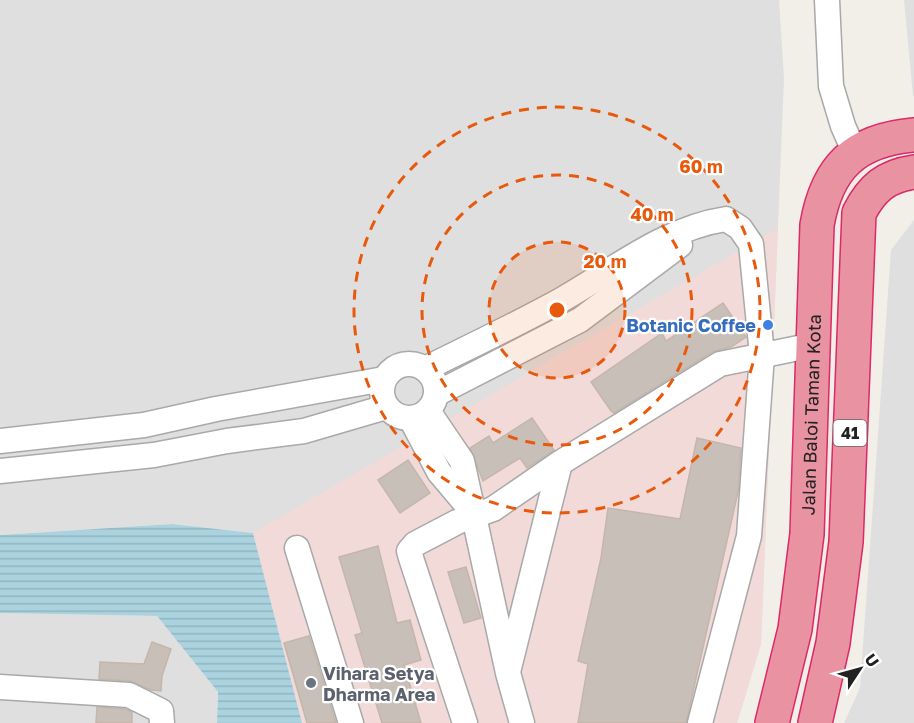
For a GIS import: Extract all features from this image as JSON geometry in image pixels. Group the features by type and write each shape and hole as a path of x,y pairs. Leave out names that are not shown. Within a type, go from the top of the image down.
{"highway":[{"name":"Jalan Baloi Taman Kota","path":"772,723 795,629 804,554 817,225 822,197 835,173 855,153 880,140 902,137"},
{"name":"41","path":"814,723 832,643 843,557 860,213 868,196 881,183 898,174 914,172"},
{"path":"804,554 843,557"}],"street":[{"path":"827,0 831,86 843,126 855,153"},
{"path":"700,723 749,536 762,356 751,244 740,228 726,219 710,221 634,254 565,298 425,369 406,364 390,372 384,379 382,398 386,407 401,418 425,408 580,320 710,221"},
{"path":"465,723 410,551 415,544 475,515 493,509 560,463 720,364 813,345"},
{"path":"425,369 435,385 425,408 439,472 475,515 508,673 522,723"},
{"path":"0,441 144,424 384,379"},
{"path":"0,471 154,455 227,441 304,431 386,407"},
{"path":"508,673 560,463"},
{"path":"297,548 351,723"},
{"path":"0,687 129,695 161,711 162,723"}],"shaded area":[{"path":"0,0 779,0 784,78 761,644 737,723 302,723 253,533 172,524 0,535"},
{"path":"904,0 914,0 914,96 913,96"},
{"path":"914,220 914,723 844,723 860,688 891,250"},
{"path":"778,228 761,644 737,723 302,723 253,533"},
{"path":"0,613 157,616 218,692 217,723 0,723"}],"water":[{"path":"172,524 253,533 302,723 217,723 218,692 157,616 0,613 0,535"}],"building":[{"path":"723,303 746,337 731,347 712,352 614,413 611,411 591,382 662,333 666,341"},
{"path":"532,418 554,450 527,468 520,458 483,481 470,448 489,436 493,443"},
{"path":"697,438 741,448 738,492 686,723 578,723 588,664 578,661 601,558 608,508 680,519"},
{"path":"408,460 430,493 400,513 378,480"},
{"path":"378,546 397,623 410,620 421,660 404,665 421,723 382,723 355,635 362,633 339,557"},
{"path":"466,567 481,618 464,623 448,572"},
{"name":"Vihara Setya Dharma Area","path":"309,636 336,723 307,723 284,643"},
{"path":"152,642 171,649 162,676 161,691 151,690 130,681 99,679 100,662 144,664"},
{"path":"97,707 125,709 132,712 132,723 96,723"}],"place":[{"name":"Botanic Coffee","path":"768,325"},
{"name":"Vihara Setya Dharma Area","path":"311,683"}]}
